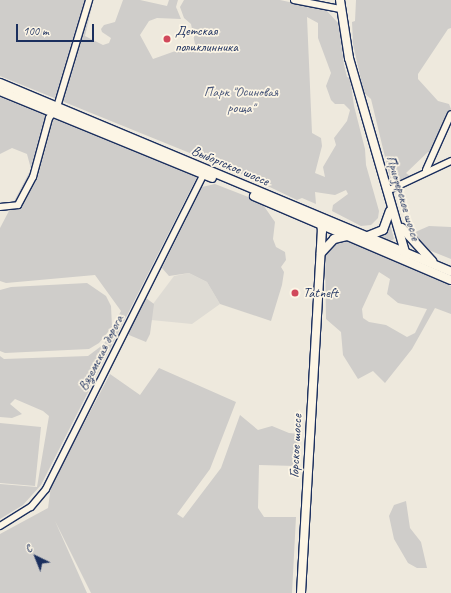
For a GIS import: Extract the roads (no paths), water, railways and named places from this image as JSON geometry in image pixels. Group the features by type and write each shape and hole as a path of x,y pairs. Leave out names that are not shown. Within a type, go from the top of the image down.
{"main road":[{"name":"Приозерское шоссе","path":"340,0 344,36 405,254"},
{"name":"Выборгское шоссе","path":"0,83 55,110 203,175 320,222 367,236 405,254 451,280"},
{"name":"Выборгское шоссе","path":"0,91 55,110 320,222 348,236 437,265 451,272"},
{"name":"Приозерское шоссе","path":"366,118 373,156 405,254"},
{"path":"367,236 375,235 383,230 390,211"},
{"name":"Горское шоссе","path":"317,301 321,254 320,222"},
{"name":"Горское шоссе","path":"301,593 320,222"},
{"path":"397,222 407,236 437,265"},
{"path":"321,254 334,240 348,236"}],"street":[{"path":"0,207 18,205 33,176 50,118 55,110 89,0"},
{"path":"294,0 340,9"},
{"path":"426,170 451,114"},
{"path":"387,191 426,170 451,161"},
{"name":"Вяземская дорога","path":"0,526 31,506 46,489 203,175"}],"place":[{"name":"Детская поликлинника","path":"167,39"},
{"name":"Tatneft","path":"295,293"}],"park label":[{"name":"Парк \"Осиновая роща\"","path":"241,100"}]}
